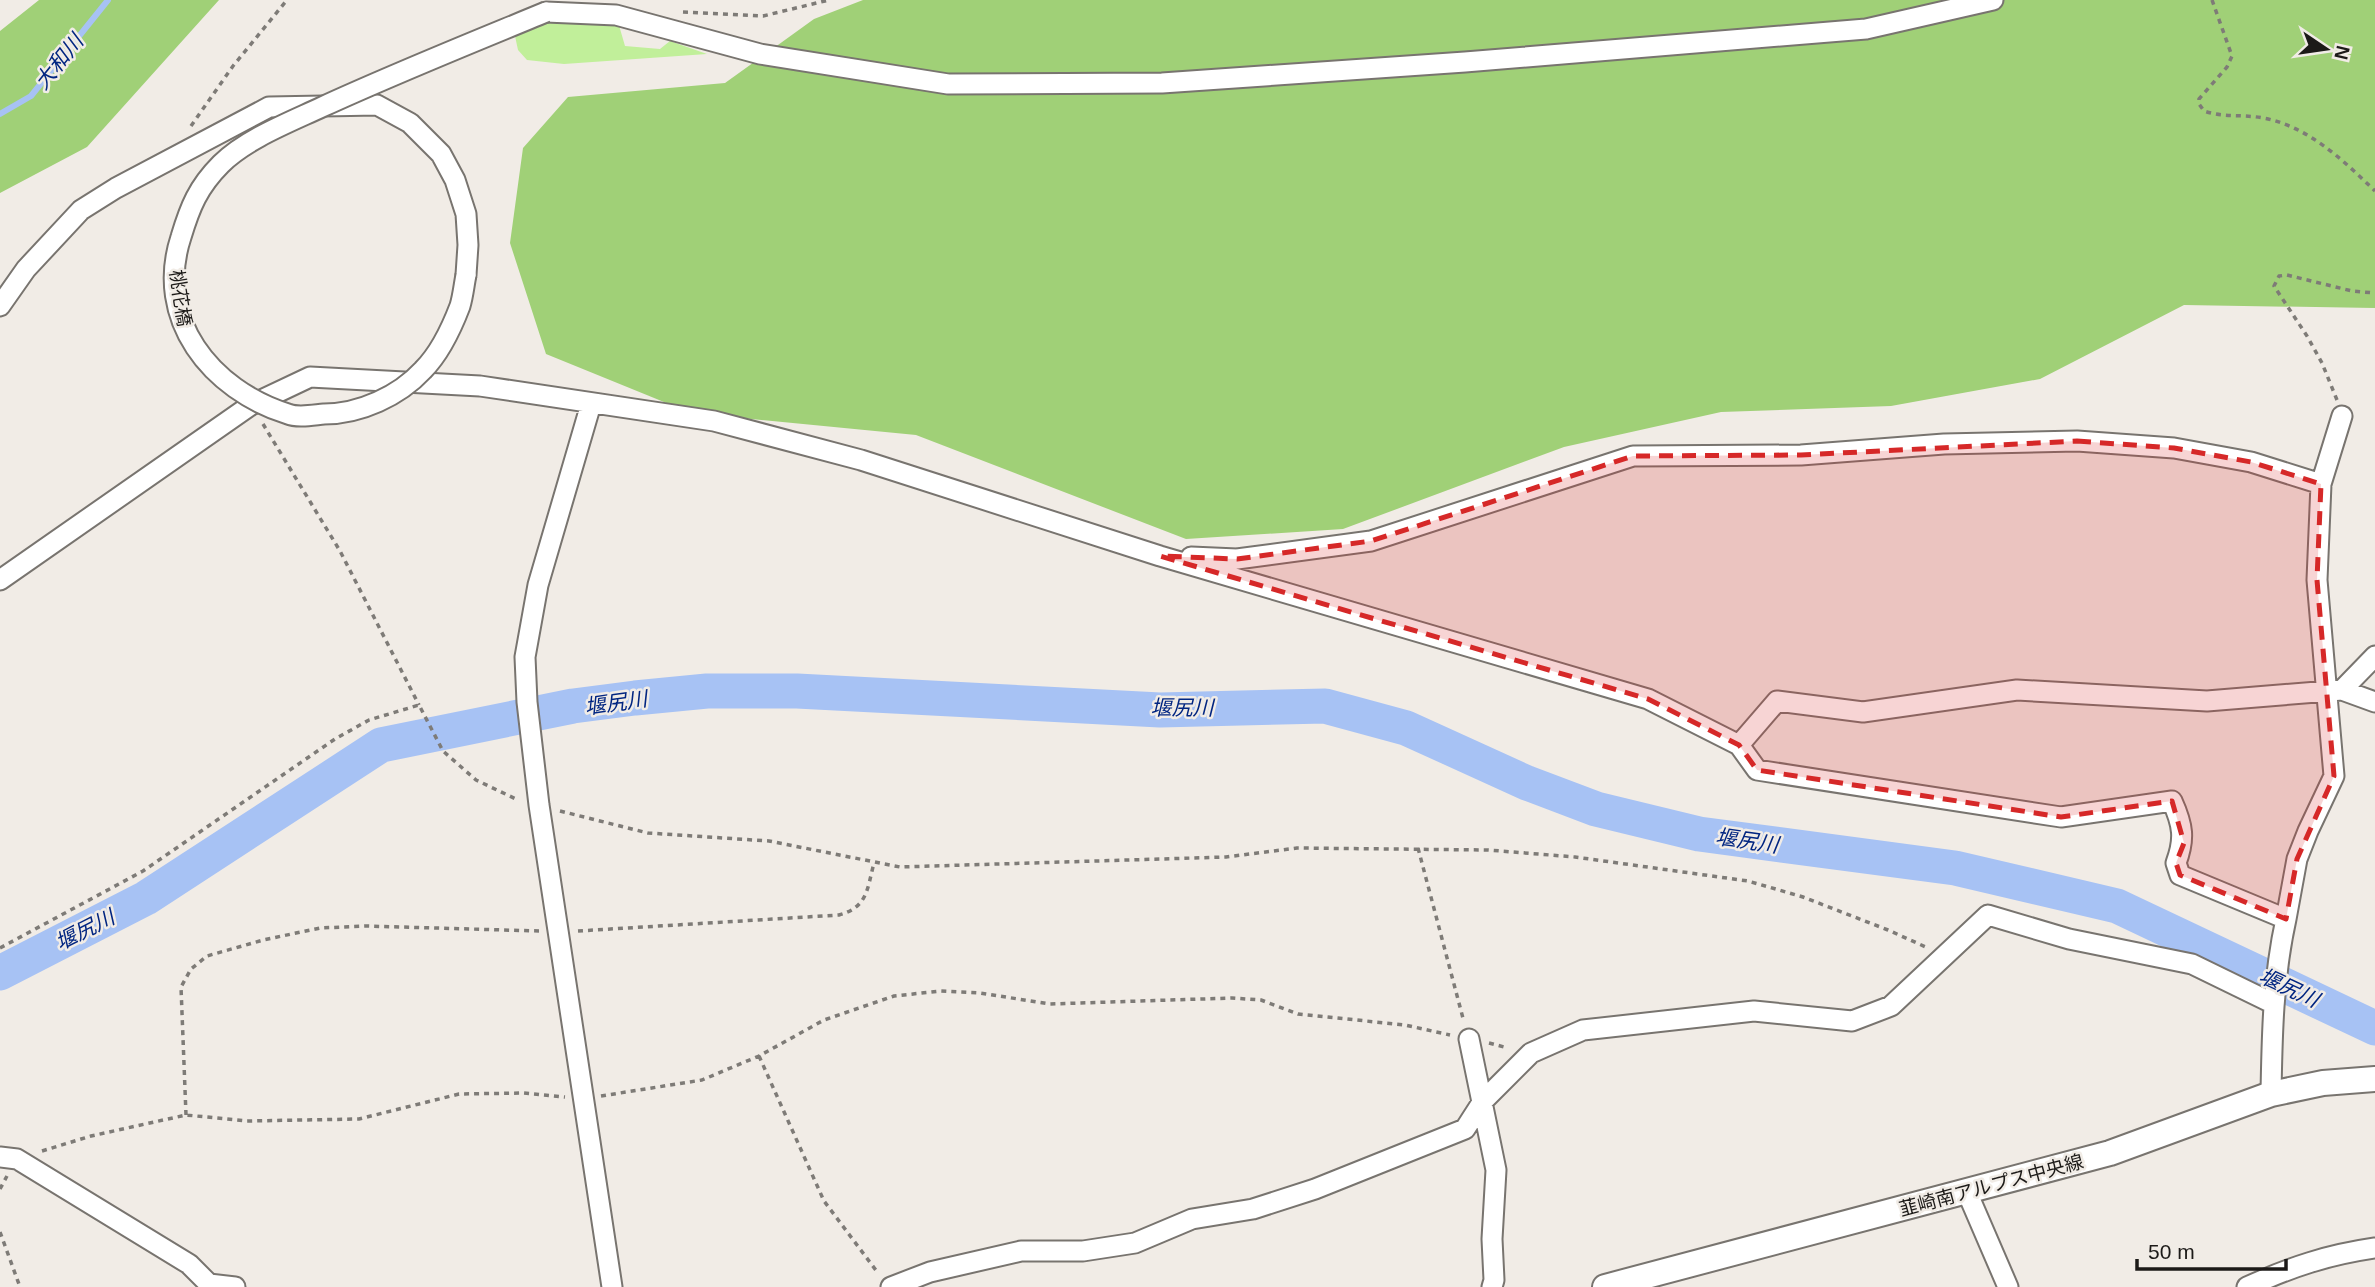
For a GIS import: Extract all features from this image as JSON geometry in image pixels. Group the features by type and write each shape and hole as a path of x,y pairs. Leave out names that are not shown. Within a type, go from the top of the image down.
{"main road":[{"name":"韮崎南アルプス中央線","path":"1605,1287 2110,1153 2271,1094 2323,1083 2375,1079"}],"street":[{"name":"桃花橋","path":"0,306 26,269 80,210 116,188 269,107 377,105 410,123 441,154 455,180 466,214 468,245 460,304 447,335 424,370 385,399 339,414 290,415 239,392 209,367 183,329 174,283 175,254 192,200 222,163 264,134 393,74 546,12 616,15 760,54 948,84 1162,83 1866,29 1993,0"},
{"path":"0,580 251,405 310,377 480,386 714,421 821,450 1160,556 1648,699 1738,745 1757,770 2061,817 2172,801 2179,815 2183,843 2176,863 2180,875 2286,919"},
{"path":"592,404 538,585 524,657 539,805 612,1287"},
{"path":"2271,1094 2272,1003 2297,859 2334,776 2334,691 2317,580 2321,484 2342,415"},
{"path":"1160,556 1237,558 1371,541 1633,456 1801,455 1944,444 2077,441 2174,448 2251,462 2321,484"},
{"path":"2334,691 2375,656"},
{"path":"1738,745 1777,701 1863,712 2017,690 2207,701 2334,691 2375,702"},
{"path":"886,1282 1021,1251 1083,1251 1135,1243 1192,1219 1254,1209 1315,1189 1465,1129 1483,1101 1531,1053 1583,1030 1754,1011 1852,1021 1891,1006 1988,915 2069,939 2192,964 2272,1003"},
{"path":"1469,1039 1496,1170 1492,1287"},
{"path":"8,1158 189,1264 209,1284 235,1287"},
{"path":"1967,1192 2008,1287"},
{"path":"2247,1287 2295,1265 2346,1252 2375,1248"}],"path":[{"path":"190,127 233,66 286,0"},
{"path":"680,12 763,16 829,0"},
{"path":"2212,0 2232,56 2227,67 2199,99 2204,111 2226,117 2262,117 2291,126 2339,156 2375,191"},
{"path":"2342,415 2322,363 2274,286 2280,276 2287,275 2352,291 2375,293"},
{"path":"251,405 340,551 443,751 476,780 513,799 648,833 769,841 900,867 1226,857 1297,848 1488,850 1575,857 1748,881 1815,902 1946,956"},
{"path":"0,948 143,871 335,739 369,720 419,705"},
{"path":"1419,848 1469,1039"},
{"path":"186,1115 181,987 191,969 207,956 320,928 366,926 557,932 839,915 854,911 865,898 874,863"},
{"path":"8,1158 186,1115 247,1121 359,1119 459,1094 524,1093 583,1099 702,1080 759,1056 824,1020 894,996 941,991 981,993 1050,1004 1232,998 1261,1000 1298,1014 1405,1024 1531,1053"},
{"path":"759,1056 824,1201 886,1282"},
{"path":"0,1232 20,1287"}],"highlighted area":[{"path":"2077,441 2174,448 2251,462 2321,484 2317,580 2334,776 2297,859 2286,919 2180,875 2176,863 2184,843 2172,801 2061,817 1757,770 1739,745 1648,699 1160,556 1237,559 1371,541 1633,456 1801,455"}],"green space":[{"path":"39,0 219,0 87,147 0,193 0,31"},
{"path":"863,0 2375,0 2375,308 2184,305 2040,379 1891,406 1721,412 1564,447 1343,529 1186,539 916,435 691,413 546,354 510,243 523,148 568,97 725,83 814,19"},
{"path":"546,12 616,15 625,46 660,49 670,41 707,54 564,64 527,60 518,50 515,36"}],"waterway":[{"name":"大和川","path":"0,114 31,96 108,0"},
{"name":"堰尻川","path":"0,973 146,898 381,745 573,706 707,691 797,691 1160,710 1325,706 1406,728 1527,783 1596,809 1699,834 1955,868 2117,906 2375,1028"}]}
